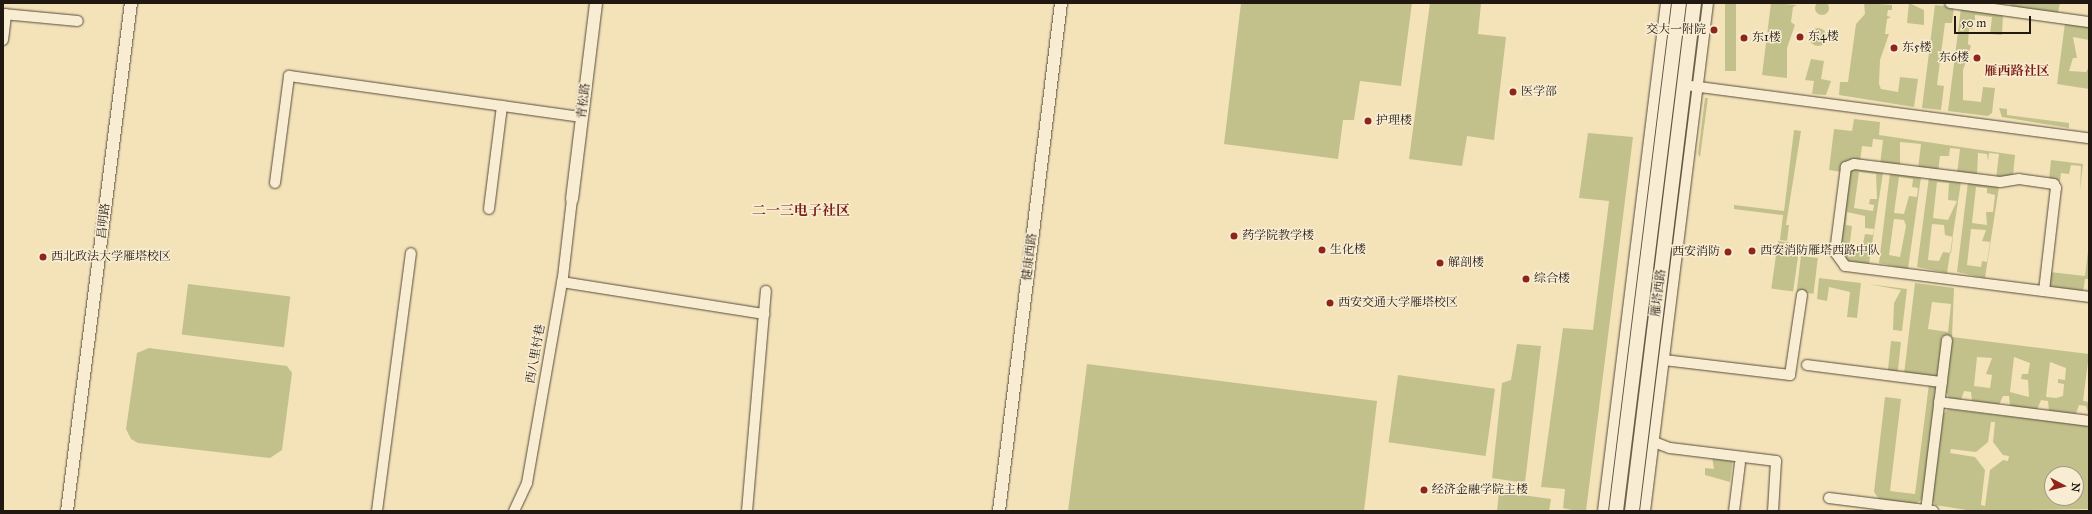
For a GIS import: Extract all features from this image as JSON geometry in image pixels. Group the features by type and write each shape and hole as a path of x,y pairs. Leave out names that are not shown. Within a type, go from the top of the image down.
{"main road":[{"name":"雁塔西路","path":"1616,511 1679,3"},
{"name":"雁塔西路","path":"1632,511 1691,86 1694,3"}],"street":[{"name":"昌明路","path":"67,511 131,3"},
{"name":"青松路","path":"572,199 596,3"},
{"name":"健康西路","path":"999,511 1061,3"},
{"path":"1603,511 1666,3"},
{"path":"1645,511 1664,360 1691,86 1708,3"},
{"path":"1950,3 2089,22"},
{"path":"3,40 4,14 78,20"},
{"path":"275,183 289,76 582,117"},
{"path":"1691,86 2089,138"},
{"path":"489,209 502,106"},
{"path":"2044,291 2054,184 2019,179 2000,182 1854,164 1846,167 1835,249 1842,265 2089,298"},
{"name":"西八里村巷","path":"514,511 527,483 562,282 572,199"},
{"path":"377,511 411,253"},
{"path":"562,282 764,314"},
{"path":"747,511 766,291"},
{"path":"1664,360 1790,375 1802,295"},
{"path":"1829,498 1928,511 1947,340"},
{"path":"1807,365 1942,382"},
{"path":"1939,402 2089,421"},
{"path":"1654,442 1670,448 1776,461 1773,511"},
{"path":"1734,511 1740,463"}],"shaded area":[{"path":"1819,1 1825,1 1829,5 1829,11 1825,15 1819,15 1815,11 1815,5"},
{"path":"1241,3 1412,3 1401,86 1360,81 1354,120 1343,120 1338,159 1224,144"},
{"path":"1430,3 1481,4 1478,34 1506,37 1494,140 1467,136 1462,166 1409,159"},
{"path":"1725,3 1736,3 1736,71 1725,71"},
{"path":"1771,3 1797,5 1793,7 1791,22 1795,25 1787,48 1787,78 1762,75"},
{"path":"1864,3 1892,5 1892,10 1888,10 1887,16 1891,17 1887,19 1885,34 1889,34 1880,60 1879,84 1881,89 1898,92 1900,77 1918,79 1914,107 1839,95 1840,82 1848,82 1856,24 1865,14"},
{"path":"1909,3 1924,10 1924,25 1907,23"},
{"path":"2010,3 2060,3 2058,13 2011,6"},
{"path":"1935,5 1954,7 1952,23 1945,23 1937,85 1944,86 1941,110 1922,108"},
{"path":"1961,8 2003,15 2002,35 1990,34 1992,17 1975,15 1975,20 1971,20 1973,29 1969,29 1968,44 1971,46 1963,70 1963,100 1981,102 1983,87 1995,88 1992,113 1988,116 1948,111"},
{"path":"2065,23 2089,25 2089,40 2073,37 2077,58 2073,58 2069,71 2086,72 2089,67 2089,89 2057,84"},
{"path":"1814,28 1822,28 1827,33 1825,44 1822,46 1814,46 1809,41 1809,33"},
{"path":"1811,59 1824,61 1821,79 1831,81 1826,95 1812,94 1814,81 1805,80"},
{"path":"1705,98 1708,98 1700,157 1698,154"},
{"path":"1999,108 2007,109 2007,115 2069,123 2069,128 2002,117"},
{"path":"1685,112 1692,113 1671,261 1664,260"},
{"path":"1854,119 1880,122 1879,135 2015,155 2013,176 1996,179 1999,154 1989,153 1988,161 1987,154 1978,153 1977,177 1957,174 1960,149 1950,148 1949,156 1940,156 1938,172 1918,169 1921,144 1900,142 1900,167 1880,165 1883,140 1873,139 1872,147 1862,146 1860,162 1842,172 1829,170 1834,129 1852,131"},
{"path":"1794,130 1801,131 1786,225 1789,225 1787,241 1780,240 1783,215 1734,209 1734,205 1784,211"},
{"path":"1588,133 1633,137 1586,511 1576,511 1563,508 1565,489 1541,487 1563,328 1593,330 1609,201 1579,198"},
{"path":"2051,160 2083,164 2080,190 2081,166 2071,165 2069,174 2061,173 2060,181 2049,180"},
{"path":"1850,167 1883,173 1869,264 1848,262 1838,250","holes":["1859,172 1876,174 1877,199 1870,199 1869,204 1874,205 1873,211 1854,208","1847,212 1865,216 1865,228 1874,229 1873,235 1865,234 1861,252 1849,250 1852,226 1846,225"]},
{"path":"1890,173 1921,177 1908,269 1879,263","holes":["1899,177 1913,179 1912,187 1918,188 1917,197 1909,196 1904,214 1894,213","1894,219 1904,220 1906,226 1900,257 1889,255"]},
{"path":"1929,177 1961,182 1953,237 1945,235 1944,225 1932,224 1928,260 1939,261 1943,252 1950,253 1947,273 1917,267","holes":["1937,182 1949,183 1948,200 1957,201 1948,220 1933,218"]},
{"path":"1968,182 1999,187 1985,278 1957,272","holes":["1976,187 1987,188 1987,193 1995,195 1993,212 1986,212 1987,225 1972,223","1971,229 1986,230 1982,241 1990,242 1987,262 1982,261 1981,267 1967,265"]},
{"path":"1778,241 1800,244 1793,292 1771,289"},
{"path":"2089,243 2089,279 2085,279 2083,292 2050,286 2050,272 2085,276"},
{"path":"1801,256 1818,258 1813,294 1797,292"},
{"path":"1819,278 1861,283 1857,318 1847,317 1850,292 1829,287 1827,301 1817,299"},
{"path":"1915,283 1954,288 1952,337 1942,336 1937,378 1904,374","holes":["1932,302 1951,304 1948,332 1928,329"]},
{"path":"188,284 290,297 284,347 182,335"},
{"path":"1868,284 1907,289 1902,331 1893,330 1894,303 1901,290"},
{"path":"1952,337 2089,354 2083,401 2089,402 2089,416 2086,406 2079,405 2076,414 2049,411 2048,401 2041,400 2037,410 2010,406 2009,396 2003,396 1999,405 1972,401 1971,392 1964,391 1961,400 1949,398 1946,392","holes":["1977,357 1992,358 1986,374 1992,375 1990,388 1974,386","2014,357 2030,363 2028,374 2022,374 2021,379 2028,380 2029,397 2010,392","2050,362 2066,368 2065,380 2058,379 2058,383 2064,384 2063,396 2056,398 2046,397"]},
{"path":"1891,341 1901,342 1898,373 1888,372"},
{"path":"1517,344 1541,346 1525,483 1492,478 1502,383 1511,380"},
{"path":"149,348 287,366 292,373 282,450 270,458 138,443 131,439 126,429 137,353"},
{"path":"1087,364 1377,401 1364,511 1068,511"},
{"path":"1398,375 1495,389 1486,456 1389,442"},
{"path":"1929,384 1936,385 1923,499 1915,504 1879,499 1874,492 1885,397 1901,399 1890,491 1915,494"},
{"path":"1948,409 2089,426 2089,509 1973,511 1935,505 1932,500 1943,414","holes":["1991,422 1995,422 1993,442 2003,455 2009,456 2008,461 2003,460 1990,470 1985,506 1981,505 1985,470 1975,457 1950,453 1951,449 1976,452 1988,442"]},
{"path":"1712,456 1733,459 1730,482 1705,475 1705,468 1714,469"},
{"path":"1499,492 1551,499 1549,511 1497,511"}],"place":[{"name":"交大一附院","path":"1714,30"},
{"name":"东4楼","path":"1800,37"},
{"name":"东1楼","path":"1744,38"},
{"name":"东5楼","path":"1894,48"},
{"name":"东6楼","path":"1977,58"},
{"name":"医学部","path":"1513,92"},
{"name":"护理楼","path":"1368,121"},
{"name":"药学院教学楼","path":"1234,236"},
{"name":"生化楼","path":"1322,250"},
{"name":"西安消防雁塔西路中队","path":"1752,251"},
{"name":"西安消防","path":"1728,252"},
{"name":"西北政法大学雁塔校区","path":"43,257"},
{"name":"解剖楼","path":"1440,263"},
{"name":"综合楼","path":"1526,279"},
{"name":"西安交通大学雁塔校区","path":"1330,303"},
{"name":"经济金融学院主楼","path":"1424,490"}],"district":[{"name":"雁西路社区","path":"2017,71"},
{"name":"二一三电子社区","path":"801,211"}]}
